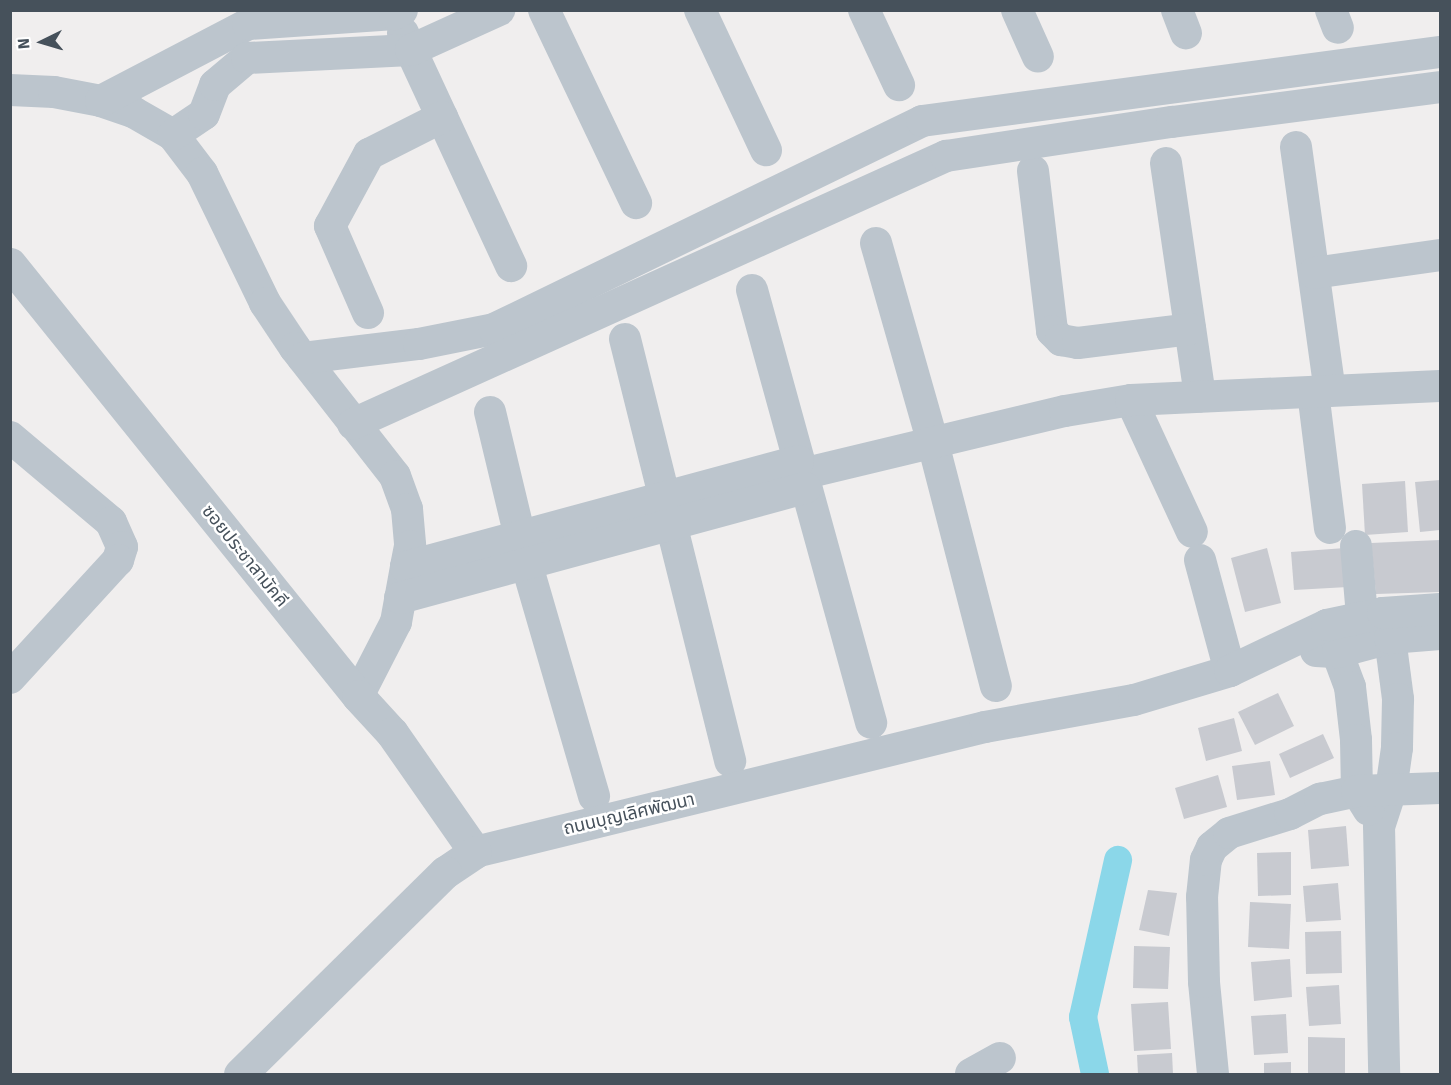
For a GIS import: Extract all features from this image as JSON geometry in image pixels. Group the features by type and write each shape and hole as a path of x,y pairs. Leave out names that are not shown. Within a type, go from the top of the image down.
{"street":[{"path":"173,135 204,114 215,85 248,58 411,50 499,10"},
{"path":"544,10 636,203"},
{"path":"700,10 766,150"},
{"path":"864,10 899,85"},
{"path":"1017,10 1038,57"},
{"path":"101,101 248,24 396,12 411,50 511,266"},
{"path":"303,358 419,344 494,329 922,121 1440,52"},
{"path":"353,424 946,156 1172,122 1440,87"},
{"path":"10,90 54,92 101,101 133,112 173,135 202,173 265,303 303,358 395,476 407,509 410,546 396,622 358,696"},
{"path":"368,313 330,226 369,154 442,117"},
{"path":"1296,147 1314,273 1330,528"},
{"path":"1166,163 1200,398"},
{"path":"1033,171 1052,331 1060,340 1078,343 1190,329"},
{"path":"876,243 933,443 996,686"},
{"path":"1314,273 1440,255"},
{"name":"ซอยประชาสามัคคี","path":"10,264 358,696 392,733 476,852"},
{"path":"752,290 871,723"},
{"path":"625,339 730,761"},
{"path":"406,567 523,549 802,474 1065,411 1131,400 1440,386"},
{"path":"1131,400 1196,546 1230,671"},
{"path":"490,412 523,549 594,796"},
{"path":"10,678 118,560 122,547 111,522 16,452"},
{"path":"1356,546 1398,699 1397,748 1391,790 1379,826 1384,1074"},
{"path":"400,597 523,549"},
{"path":"1379,826 1357,791 1356,740 1350,687 1332,638 1378,622 1440,609"},
{"path":"1378,622 1440,634"},
{"name":"ถนนบุญเลิศพัฒนา","path":"240,1074 445,872 476,852 985,727 1134,700 1230,671 1273,650 1332,638"},
{"path":"1213,1074 1204,982 1202,897 1206,860 1212,847 1229,833 1290,814 1320,799 1357,791 1440,788"},
{"path":"971,1074 1000,1058"}],"building":[{"path":"1440,480 1440,530 1420,532 1415,482"},
{"path":"1405,481 1408,532 1365,535 1362,484"},
{"path":"1440,540 1440,592 1376,594 1371,543"},
{"path":"1267,548 1281,603 1245,612 1231,558"},
{"path":"1345,548 1348,587 1294,590 1291,552"},
{"path":"1278,693 1294,726 1255,745 1238,712"},
{"path":"1234,718 1242,751 1206,761 1198,728"},
{"path":"1323,734 1334,758 1290,778 1279,754"},
{"path":"1270,761 1275,795 1237,800 1232,766"},
{"path":"1218,775 1227,807 1184,819 1175,788"},
{"path":"1346,826 1349,866 1311,869 1308,830"},
{"path":"1291,852 1291,895 1258,896 1257,853"},
{"path":"1338,883 1341,920 1306,922 1303,886"},
{"path":"1148,890 1177,893 1169,936 1139,930"},
{"path":"1250,902 1291,904 1289,949 1248,947"},
{"path":"1341,931 1342,973 1306,974 1305,932"},
{"path":"1134,946 1170,947 1168,989 1133,988"},
{"path":"1290,959 1292,997 1254,1001 1251,962"},
{"path":"1339,985 1341,1024 1309,1026 1306,987"},
{"path":"1168,1002 1171,1049 1134,1051 1131,1004"},
{"path":"1286,1014 1288,1053 1254,1055 1251,1016"},
{"path":"1308,1037 1345,1038 1345,1074 1308,1074"},
{"path":"1172,1053 1173,1074 1138,1074 1137,1055"},
{"path":"1291,1062 1291,1074 1264,1074 1264,1063"}],"waterway":[{"path":"1095,1074 1083,1017 1118,860"}]}
